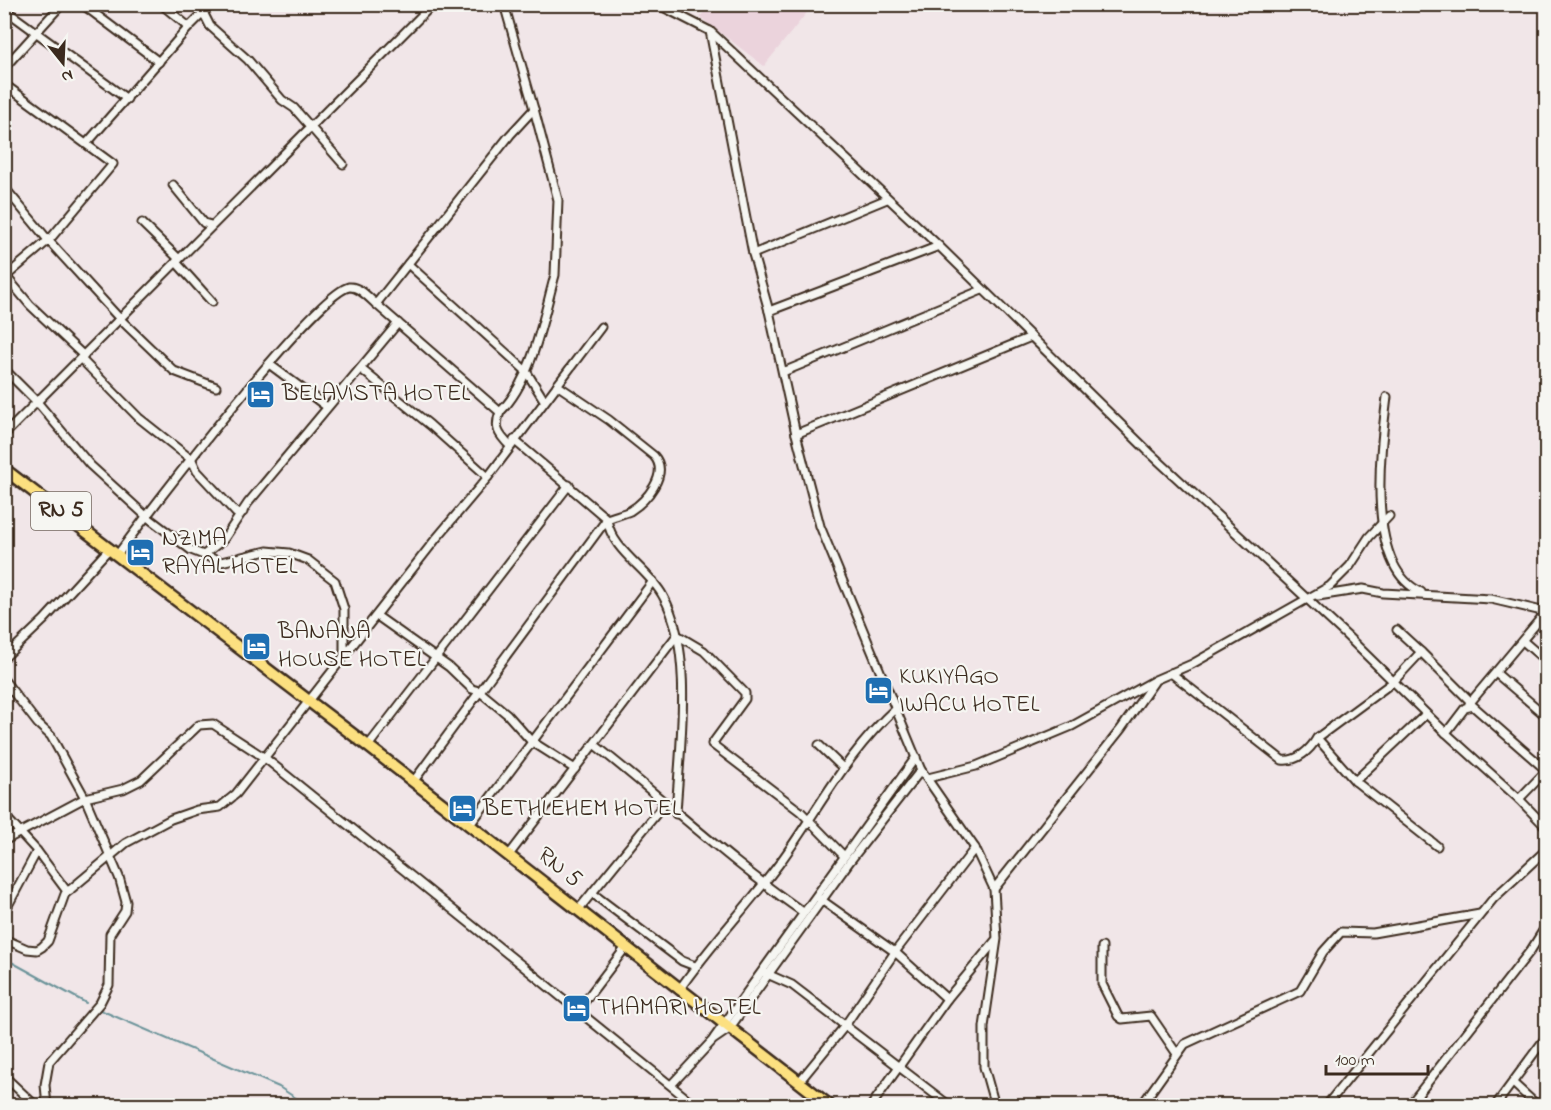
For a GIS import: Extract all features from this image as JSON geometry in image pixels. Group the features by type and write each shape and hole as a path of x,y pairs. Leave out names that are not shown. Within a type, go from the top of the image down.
{"main road":[{"name":"RN 5","path":"4,469 368,746 830,1106"}],"street":[{"path":"4,68 62,4"},
{"path":"82,4 159,62"},
{"path":"161,4 189,27"},
{"path":"87,143 212,4"},
{"path":"4,435 433,4"},
{"path":"504,4 558,201 557,259 555,275 526,371 510,403 500,412 496,424 498,433 569,485 607,519 610,535 653,581 667,603 677,635 682,672 676,814"},
{"path":"657,4 710,31 939,246 982,291 1308,598 1446,733 1520,799 1546,827"},
{"path":"4,9 127,99"},
{"path":"204,14 210,27 248,60 282,100 294,108 343,164"},
{"path":"710,31 753,254 769,311 796,434 820,526 897,707 921,770 975,848 994,889 997,939 984,1027 984,1067 995,1106"},
{"path":"4,84 87,143 113,165 48,240 5,276 30,305 145,423 192,460 197,471 239,512"},
{"path":"376,304 510,135 534,110"},
{"path":"172,185 204,223 211,225"},
{"path":"4,187 48,240 120,319 180,375 190,375 216,387"},
{"path":"753,254 887,199"},
{"path":"142,223 212,302"},
{"path":"769,311 939,246"},
{"path":"408,264 526,371 544,400"},
{"path":"4,658 114,551 181,474 293,335 338,293 356,287 500,412"},
{"path":"783,372 982,291"},
{"path":"205,554 216,548 238,521 239,512 398,323"},
{"path":"4,939 27,949 37,950 42,947 48,941 65,894 126,843 151,828 197,810 220,807 236,794 435,540 488,477 601,327"},
{"path":"796,434 1031,337"},
{"path":"269,364 327,407"},
{"path":"4,369 38,403 90,465 146,516 191,550 221,562 277,550 300,555 335,581 340,590 346,633 344,655"},
{"path":"361,369 430,425 488,477"},
{"path":"413,782 607,519 629,511 642,501 654,487 660,472 659,462 609,420 557,385"},
{"path":"1387,397 1379,459 1380,523 1396,567 1416,590 1426,595"},
{"path":"181,474 197,471"},
{"path":"368,746 569,485"},
{"path":"928,778 976,766 1072,726 1155,680 1192,664 1336,583 1380,523 1389,516"},
{"path":"469,826 531,741 598,658 653,581"},
{"path":"1308,598 1364,589 1383,593 1491,599 1546,612 1446,733"},
{"path":"377,616 436,658 472,689 479,691 507,714 531,741 576,769"},
{"path":"1397,630 1471,702"},
{"path":"509,855 677,635"},
{"path":"677,635 704,651 746,693 745,699 712,744 810,821 844,856"},
{"path":"1522,641 1546,661"},
{"path":"1171,673 1282,760 1296,759 1312,746 1317,738 1393,682 1421,652"},
{"path":"1497,674 1546,716"},
{"path":"4,680 51,736 85,798 120,877 126,902 125,911 110,934 110,985 100,1003 49,1062 45,1084 47,1106"},
{"path":"994,889 1121,729 1155,680"},
{"path":"679,990 695,966 764,885 810,821 842,767 897,707"},
{"path":"1465,708 1476,708 1546,770 1520,799"},
{"path":"1355,781 1426,714"},
{"path":"4,841 85,798 123,789 141,780 191,731 206,723 219,727 265,758 579,1009 696,1106"},
{"path":"1317,738 1355,781 1437,846"},
{"path":"595,745 764,885 803,912"},
{"path":"819,745 842,767"},
{"path":"764,973 803,912 818,898 844,856 916,757"},
{"path":"671,1085 726,1026 818,898 921,770"},
{"path":"578,910 666,802"},
{"path":"4,815 37,851 59,884 66,890 70,890"},
{"path":"799,1082 844,1027 895,952 975,848"},
{"path":"1326,1106 1493,898 1546,850"},
{"path":"4,913 37,851"},
{"path":"592,893 682,961 695,966"},
{"path":"818,898 895,952 947,999"},
{"path":"1141,1106 1185,1044 1300,991 1323,952 1341,932 1373,933 1480,914"},
{"path":"1409,1106 1532,950 1546,926"},
{"path":"872,1106 947,999 997,939"},
{"path":"579,1009 626,947"},
{"path":"1102,947 1102,984 1118,1016 1125,1019 1144,1014 1151,1016 1177,1054"},
{"path":"764,973 792,985 950,1106"},
{"path":"1495,1106 1546,1037"},
{"path":"4,1076 36,1106"},
{"path":"1513,1083 1538,1106"}],"shaded area":[{"path":"710,5 813,5 764,66 700,17"}],"waterway":[{"path":"4,958 86,1003"},
{"path":"98,1009 279,1087 308,1106"}],"place":[{"name":"BELAVISTA HOTEL","path":"261,394"},
{"name":"NZIMA RAYAL HOTEL","path":"141,553"},
{"name":"BANANA HOUSE HOTEL","path":"257,646"},
{"name":"KUKIYAGO IWACU HOTEL","path":"878,691"},
{"name":"BETHLEHEM HOTEL","path":"462,809"},
{"name":"THAMARI HOTEL","path":"576,1008"}]}
